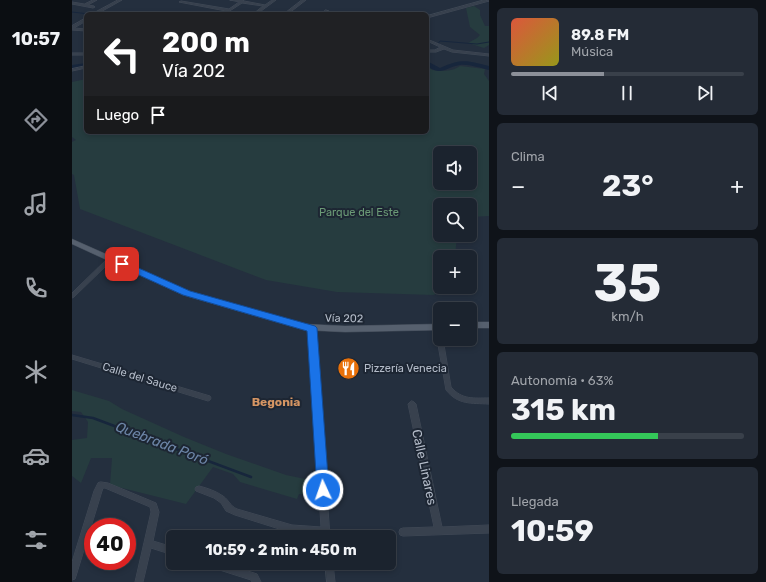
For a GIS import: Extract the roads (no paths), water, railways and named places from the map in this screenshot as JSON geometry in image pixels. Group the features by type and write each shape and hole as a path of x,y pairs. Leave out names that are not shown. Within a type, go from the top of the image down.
{"main road":[{"name":"Vía 202","path":"72,242 186,293 304,327 433,330"},
{"path":"477,326 489,325"}],"street":[{"path":"84,6 94,0"},
{"path":"98,12 120,0"},
{"path":"232,0 266,6"},
{"path":"258,12 274,0"},
{"path":"289,12 304,0"},
{"path":"429,16 488,0"},
{"path":"226,12 243,1"},
{"path":"181,2 229,10"},
{"path":"72,3 93,7"},
{"path":"72,27 84,20"},
{"path":"72,27 84,30"},
{"path":"429,41 452,51 489,55"},
{"path":"429,51 436,51 443,46"},
{"path":"72,54 84,54"},
{"path":"72,70 84,67"},
{"path":"72,296 110,259"},
{"path":"312,328 326,530"},
{"path":"441,346 448,388 453,395 458,399 489,401"},
{"name":"Calle del Sauce","path":"72,357 208,398"},
{"name":"Calle Linares","path":"412,404 439,531"},
{"path":"72,576 98,491 101,486 105,486 153,505 155,512 139,582"},
{"path":"198,489 217,496 224,501 229,509 235,512 299,530"},
{"path":"404,532 489,529"},
{"path":"148,543 166,549"},
{"path":"232,570 254,577 257,582"},
{"path":"330,570 331,582"}],"waterway":[{"path":"72,12 84,13"},
{"path":"437,49 439,47 437,45 440,41 477,44 489,42"},
{"path":"429,64 436,69 441,70 458,63 489,68"},
{"path":"72,67 84,65"},
{"name":"Quebrada Poró","path":"72,415 93,418 251,477"}],"place":[{"name":"Pizzería Venecia","path":"349,368"}],"district":[{"name":"Begonia","path":"276,402"}],"park label":[{"name":"Parque del Este","path":"359,212"}]}
